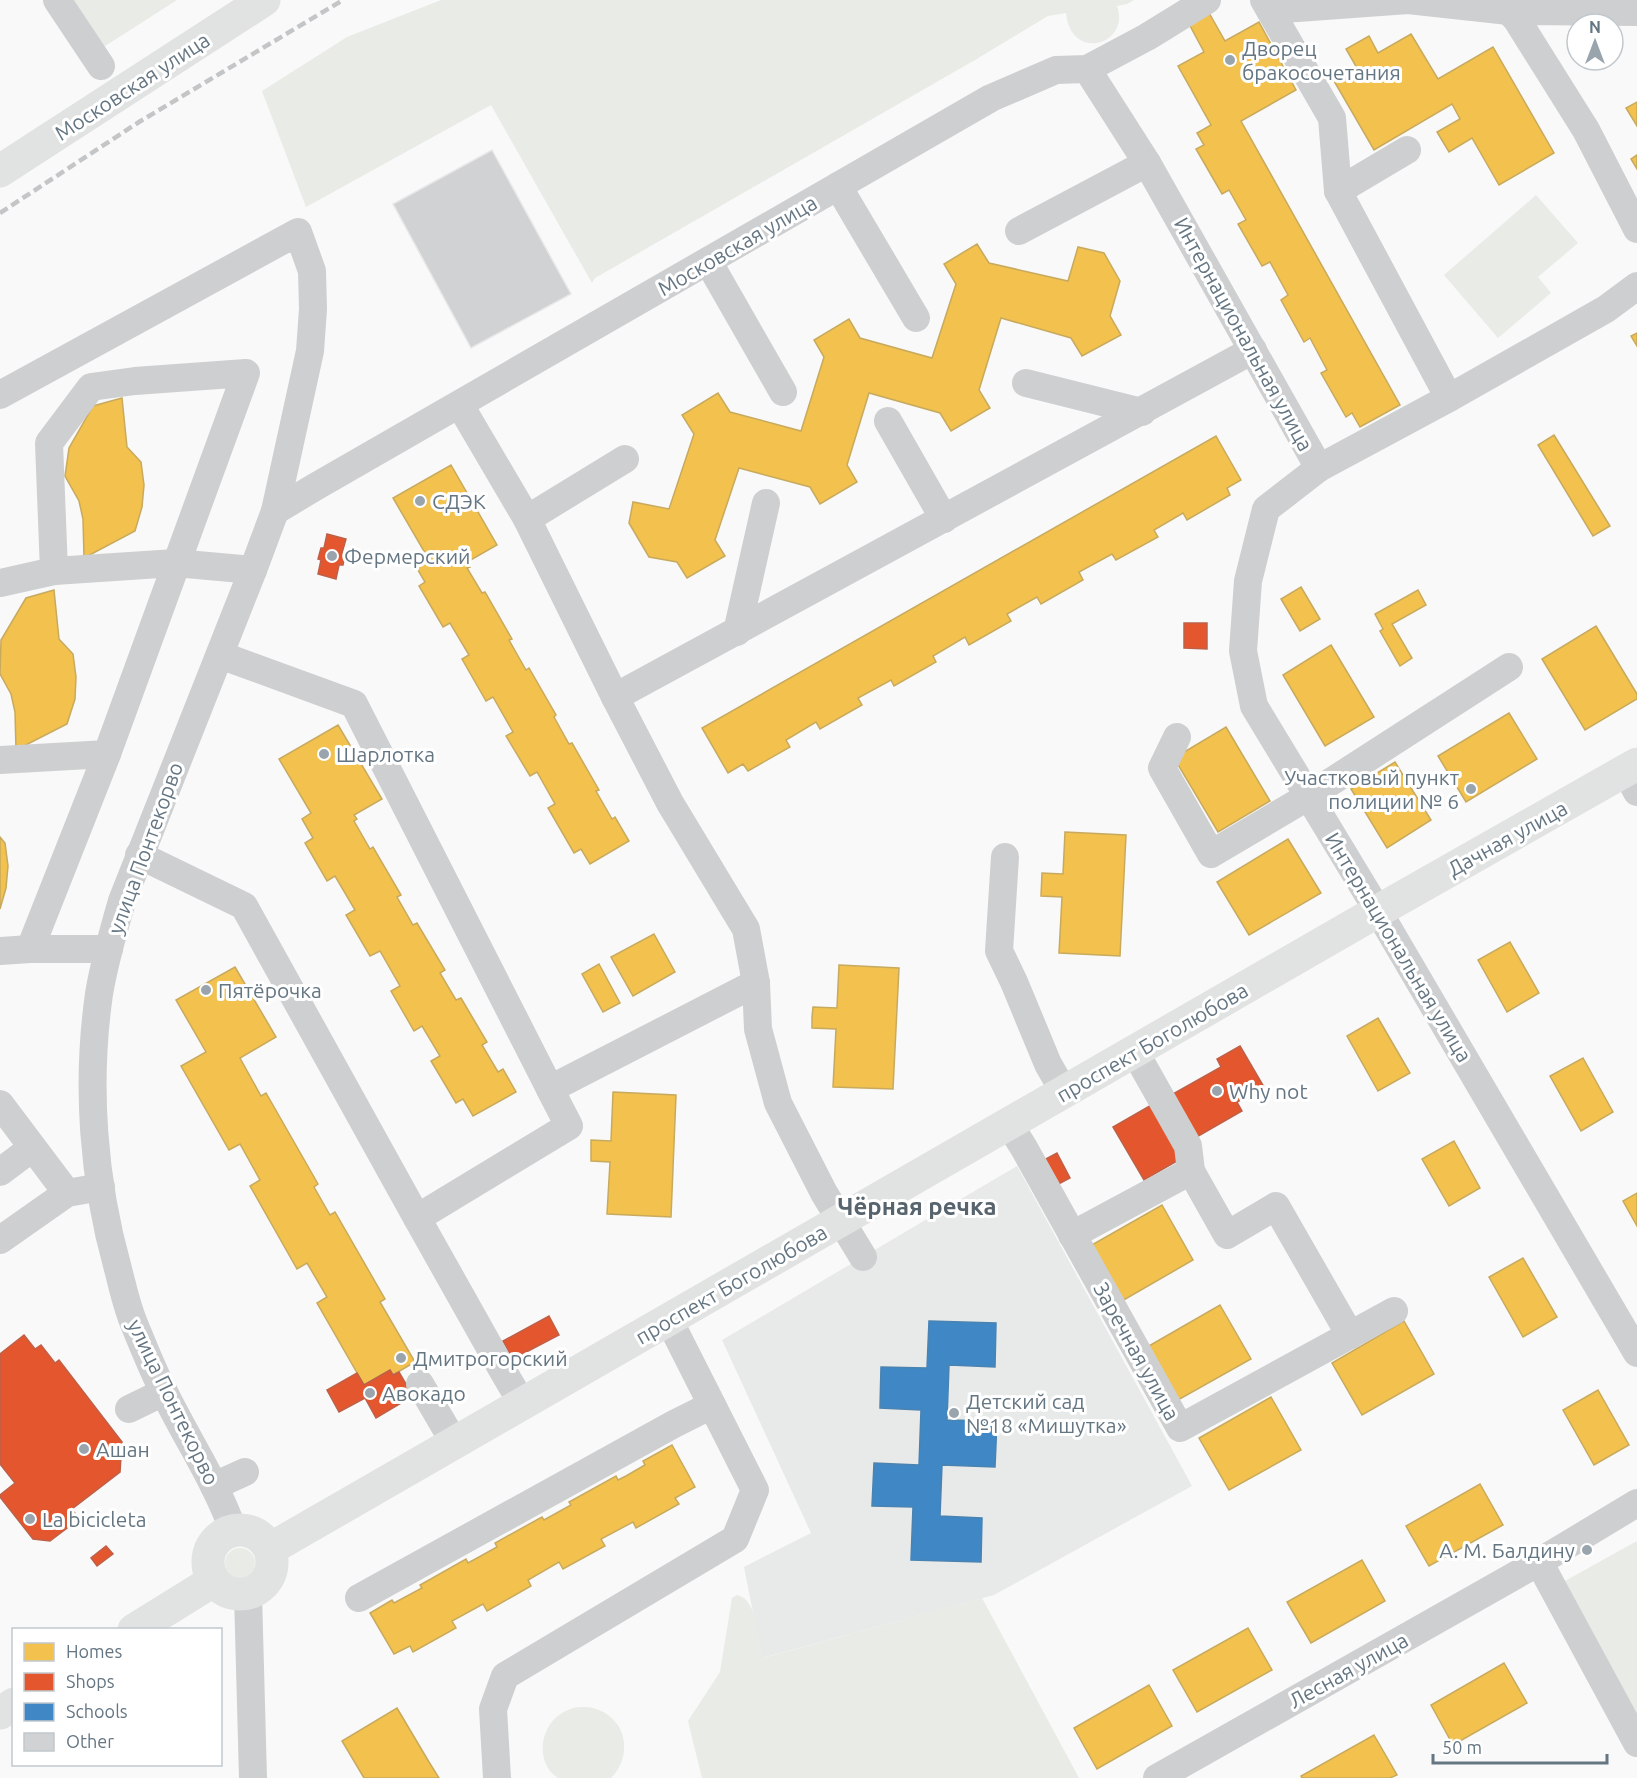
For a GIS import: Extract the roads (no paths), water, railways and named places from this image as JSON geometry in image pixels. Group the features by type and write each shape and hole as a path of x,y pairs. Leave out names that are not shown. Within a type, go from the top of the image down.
{"main road":[{"name":"Московская улица","path":"0,171 264,0"},
{"name":"Дачная улица","path":"1378,911 1633,776"},
{"name":"проспект Боголюбова","path":"270,1549 1378,911"},
{"path":"233,1530 255,1533 270,1549 273,1560 272,1572 267,1582 258,1590 238,1595 220,1588 213,1581 207,1561 215,1541 223,1534 233,1530"},
{"path":"136,1628 213,1581"}],"street":[{"path":"57,0 101,66"},
{"name":"Московская улица","path":"275,511 991,98 1056,70 1087,69 1147,37 1208,0"},
{"path":"1449,398 1338,191 1332,118 1267,5 1408,0 1509,11 1637,12"},
{"path":"1509,11 1518,20 1586,130 1637,229"},
{"name":"Интернациональная улица","path":"1087,69 1147,163 1319,468 1266,509 1248,581 1243,651 1254,706 1378,911 1637,1353"},
{"path":"1338,191 1407,150"},
{"path":"1019,231 1147,163"},
{"path":"838,186 916,318"},
{"name":"улица Понтекорво","path":"0,395 298,232 312,271 313,309 310,351 275,511 122,901 108,949 95,1038 93,1087 95,1142 111,1244 133,1323 164,1392 214,1486 233,1530"},
{"path":"708,261 783,393"},
{"path":"1319,468 1606,309 1637,286"},
{"path":"615,697 1253,350"},
{"path":"30,949 107,754 246,374 135,381 91,387 49,443 54,571"},
{"path":"1026,383 1142,411"},
{"path":"460,405 527,519 670,802 746,929 756,983 758,1029 778,1103 824,1193 863,1257"},
{"path":"888,421 944,519"},
{"path":"527,519 625,459"},
{"path":"737,632 766,503"},
{"path":"0,584 54,571 175,563 253,570"},
{"path":"220,655 354,704 569,1126 417,1218"},
{"path":"1177,737 1162,768 1211,854 1309,796 1509,667"},
{"path":"0,760 107,754"},
{"path":"139,855 244,906 523,1405"},
{"path":"1005,856 999,951 1048,1064 1065,1092"},
{"path":"0,951 108,949"},
{"path":"550,1089 756,983"},
{"path":"1135,1052 1188,1146 1191,1171 1227,1235 1276,1206 1350,1335"},
{"path":"0,1104 67,1193"},
{"name":"Заречная улица","path":"1009,1124 1180,1428 1394,1311"},
{"path":"0,1172 32,1148"},
{"path":"1072,1235 1191,1171"},
{"path":"0,1240 67,1193 101,1187"},
{"path":"497,1778 493,1709 505,1676 735,1539 755,1490 669,1320"},
{"path":"420,1384 455,1444"},
{"path":"129,1409 164,1392"},
{"path":"359,1598 712,1405"},
{"path":"214,1486 245,1472"},
{"name":"Лесная улица","path":"1157,1778 1539,1562 1637,1503"},
{"path":"1539,1562 1637,1743"},
{"path":"248,1594 253,1778"}],"railway":[{"path":"0,213 139,122 343,0"}],"place":[{"name":"Дворец бракосочетания","path":"1230,60"},
{"name":"СДЭК","path":"420,501"},
{"name":"Фермерский","path":"332,556"},
{"name":"Шарлотка","path":"324,754"},
{"name":"Участковый пункт полиции № 6","path":"1471,789"},
{"name":"Пятёрочка","path":"206,990"},
{"name":"Why not","path":"1217,1091"},
{"name":"Дмитрогорский","path":"401,1358"},
{"name":"Авокадо","path":"370,1393"},
{"name":"Детский сад №18 «Мишутка»","path":"954,1413"},
{"name":"Ашан","path":"84,1449"},
{"name":"La bicicleta","path":"30,1519"},
{"name":"А. М. Балдину","path":"1587,1550"}],"district":[{"name":"Чёрная речка","path":"917,1206"}]}
